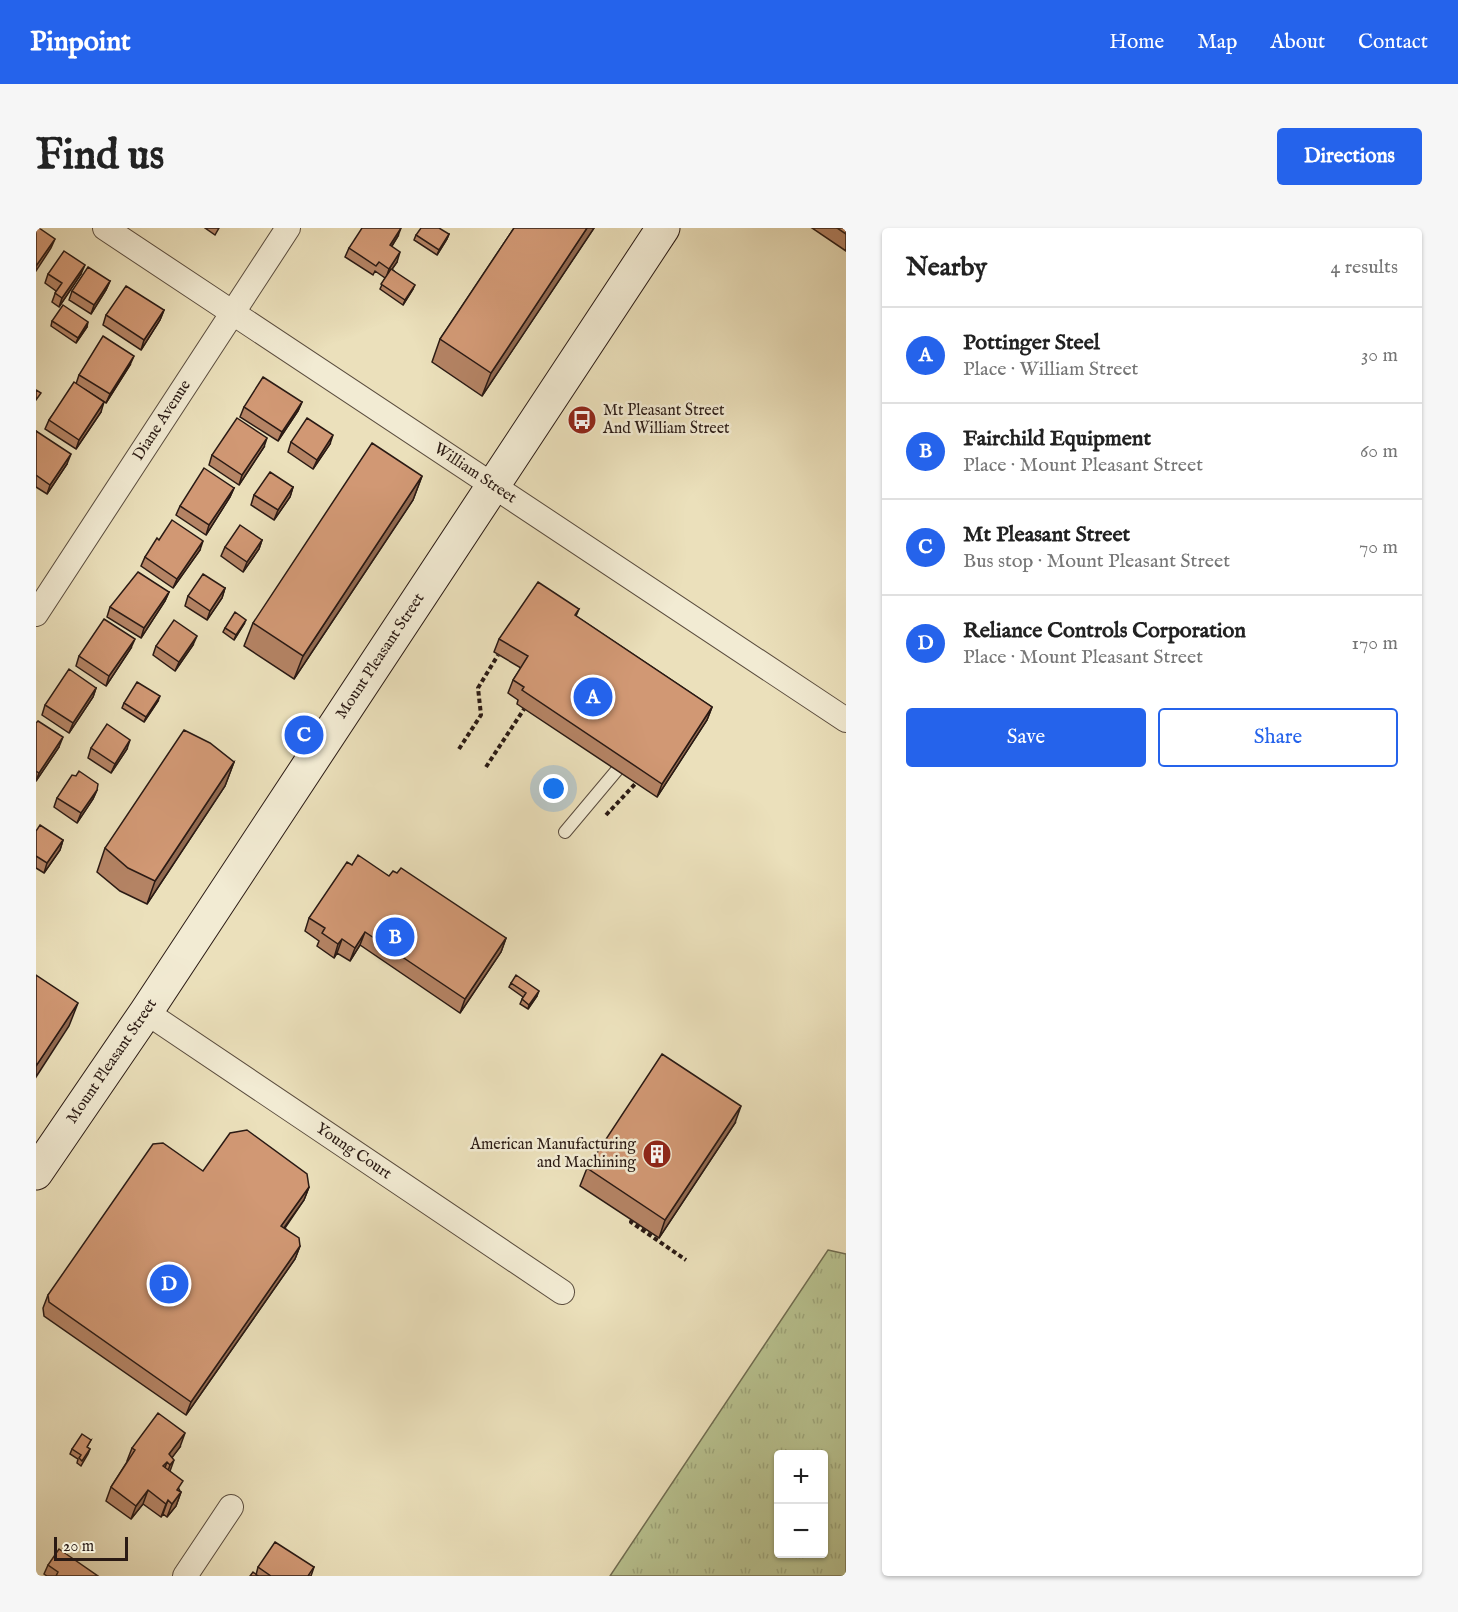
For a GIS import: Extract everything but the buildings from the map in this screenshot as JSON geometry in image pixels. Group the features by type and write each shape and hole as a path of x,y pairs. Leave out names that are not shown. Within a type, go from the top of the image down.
{"street":[{"name":"William Street","path":"105,228 846,720"},
{"name":"Diane Avenue","path":"36,614 288,228"},
{"name":"Mount Pleasant Street","path":"36,1173 146,1012 663,228"},
{"name":"Young Court","path":"146,1012 562,1292"},
{"path":"185,1576 231,1507"}],"lane":[{"path":"566,831 617,770"}],"path":[{"path":"459,748 481,715 478,688 498,656"},
{"path":"486,767 524,709"},
{"path":"632,1220 631,1222 686,1260"}],"green space":[{"path":"828,1250 846,1254 846,1576 610,1576"}],"place":[{"name":"Mt Pleasant Street And William Street","path":"582,420"},
{"name":"Pottinger Steel","path":"593,697"},
{"name":"Mt Pleasant Street","path":"304,735"},
{"name":"Fairchild Equipment","path":"395,937"},
{"name":"American Manufacturing and Machining","path":"657,1154"},
{"name":"Reliance Controls Corporation","path":"169,1284"}]}
